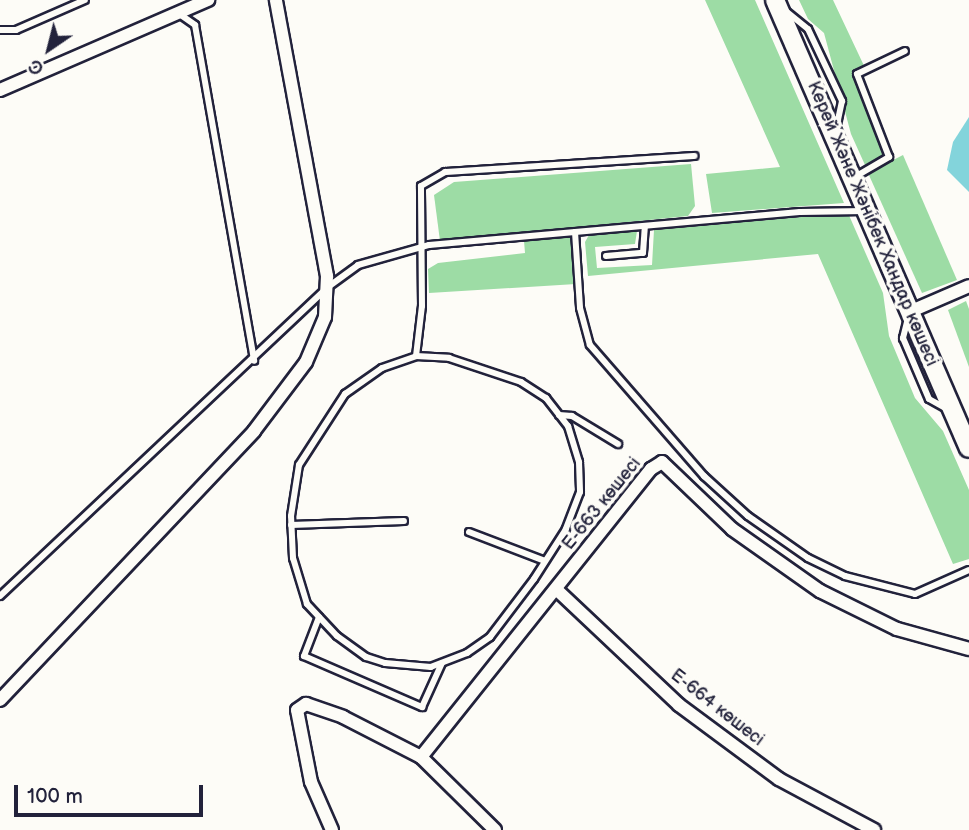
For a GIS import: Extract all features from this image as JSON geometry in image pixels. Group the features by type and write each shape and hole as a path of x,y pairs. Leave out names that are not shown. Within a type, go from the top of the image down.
{"main road":[{"name":"Керей Және Жәнібек Хандар көшесі","path":"776,2 969,448"}],"street":[{"path":"0,90 208,0"},
{"path":"0,700 254,430 306,362 325,317 328,287 276,0"},
{"path":"909,312 969,286"},
{"name":"Е-663 көшесі","path":"421,757 651,469 662,462 732,529 820,591 897,629 969,649"},
{"name":"Е-664 көшесі","path":"556,589 679,705 779,779 874,830"},
{"path":"331,830 311,782 297,710 306,704 343,717 421,757 495,830"}],"lane":[{"path":"0,30 16,30 85,0"},
{"path":"178,12 195,25 254,361"},
{"path":"853,178 889,157 857,74 905,51"},
{"path":"416,356 422,306 419,247 421,186 445,172 694,156"},
{"path":"0,596 254,361 328,287 358,265 419,247 800,212 866,211"},
{"path":"606,256 643,253 646,227"},
{"path":"575,232 580,308 590,345 704,476 748,516 807,558 845,576 915,594 969,570"},
{"path":"416,356 449,358 521,382 545,398 559,415 568,426 579,462 580,492 566,528 490,637 442,663 399,667 366,657 337,636 307,604 293,558 291,525 299,466 331,412 345,394 382,368 416,356"},
{"path":"559,415 572,416 618,444"},
{"path":"291,525 404,521"},
{"path":"469,532 545,561"},
{"path":"319,617 304,656 422,707 442,663"}],"green space":[{"path":"705,0 755,0 844,203 712,213 706,174 780,167"},
{"path":"799,0 833,0 866,70 858,74 888,152 865,165 851,134 824,33 808,19"},
{"path":"903,155 957,280 922,293 868,173"},
{"path":"691,164 695,206 688,216 440,241 434,195 454,182"},
{"path":"848,213 883,293 889,336 915,398 943,431 969,490 969,559 953,564 818,254 588,276 585,242 589,235 637,231 635,244 595,247 597,268 652,265 654,230"},
{"path":"571,237 576,284 429,293 428,269 438,263 525,253 524,241"},
{"path":"966,301 969,309 969,367 948,310"}],"water":[{"path":"969,117 969,192 947,170 953,142"}]}
